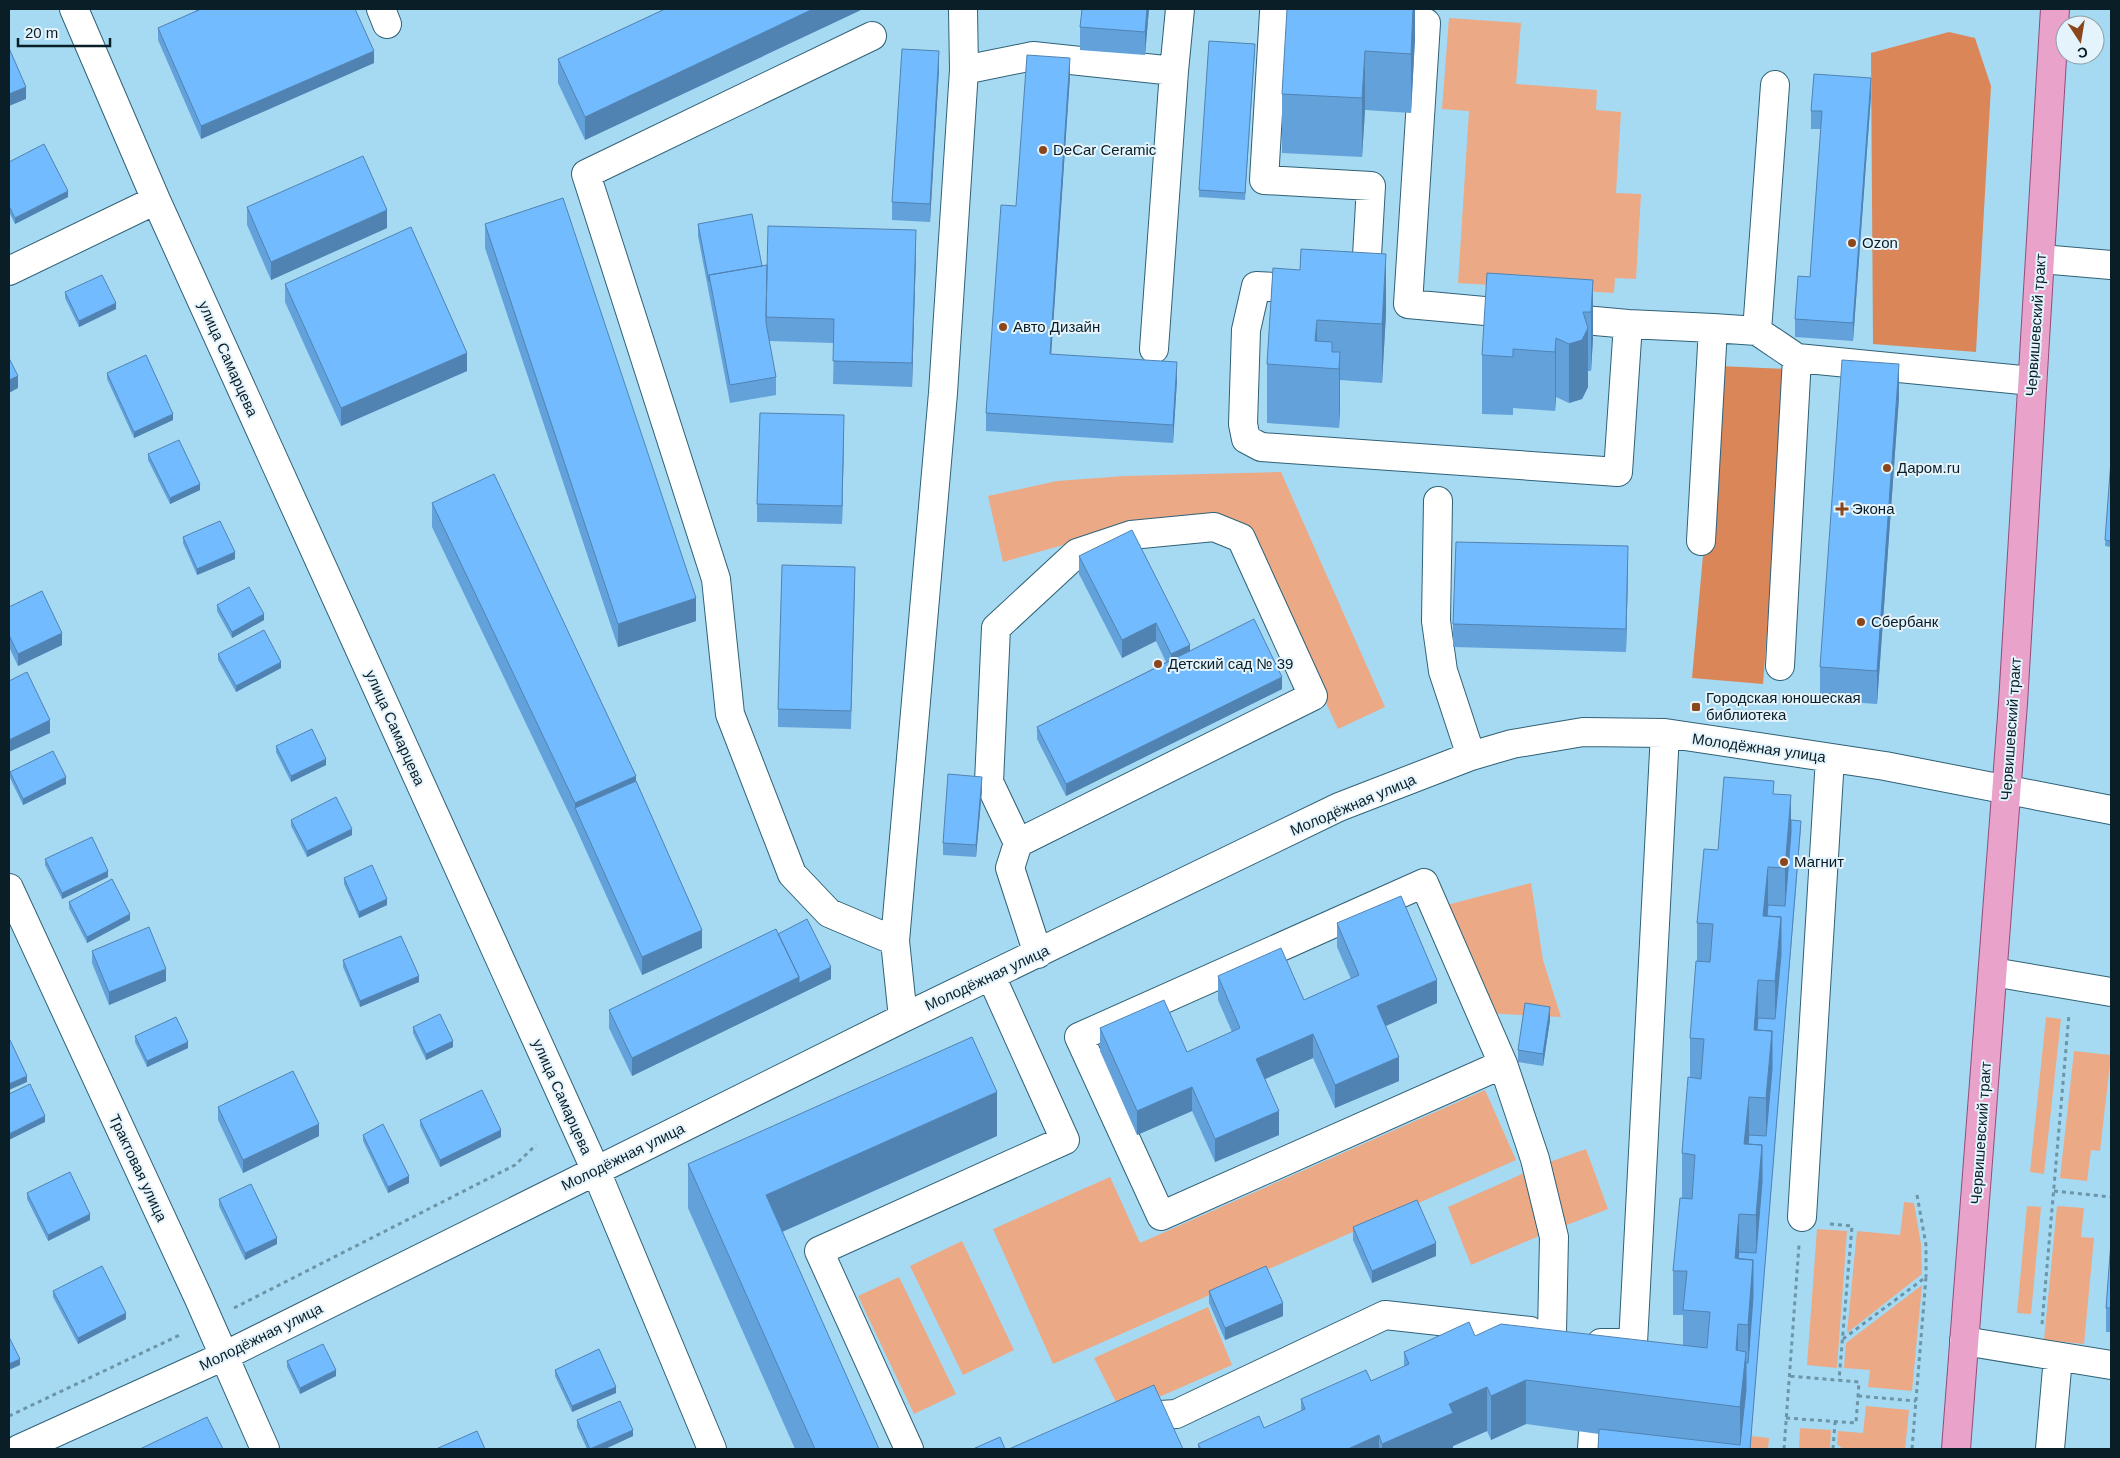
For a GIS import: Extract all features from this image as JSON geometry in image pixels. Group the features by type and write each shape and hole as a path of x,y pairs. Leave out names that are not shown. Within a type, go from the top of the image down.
{"main road":[{"name":"Червишевский тракт","path":"1956,1449 2007,790 2055,9"}],"street":[{"name":"улица Самарцева","path":"74,9 156,200 596,1171 712,1449"},
{"path":"903,1018 895,941 943,393 964,70 963,9"},
{"path":"1154,348 1180,9"},
{"path":"1628,324 1618,472 1261,447 1246,439 1243,424 1246,330 1256,286 1365,292 1371,186 1264,180 1274,12 1426,23 1408,304 1628,324 1757,331 1797,358 2032,381"},
{"path":"872,36 586,174 716,579 730,714 792,874 829,913 895,941"},
{"path":"964,70 1033,56 1174,71"},
{"path":"1757,331 1775,85"},
{"path":"9,271 156,200"},
{"path":"2040,258 2111,264"},
{"path":"1701,541 1713,328"},
{"path":"1780,666 1797,358"},
{"path":"1438,501 1437,629 1443,670 1471,756"},
{"path":"1018,843 1314,696 1241,538 1214,527 1158,532 1131,535 1077,553 996,628 989,782 1018,843 1010,868 1038,954"},
{"name":"Молодёжная улица","path":"19,1449 224,1356 903,1018 1339,808 1471,756 1512,744 1583,732 1664,734 1930,773 2111,810"},
{"path":"1102,1418 1176,1414 1385,1315 1633,1343 1664,734"},
{"path":"1801,1220 1830,758"},
{"path":"1503,1064 1161,1216 1079,1036 1424,883 1503,1064 1535,1159 1576,1337 1600,1370"},
{"name":"Трактовая улица","path":"9,888 224,1356 264,1449"},
{"path":"1993,972 2111,992"},
{"path":"909,1449 819,1251 1064,1140 991,976"},
{"path":"1964,1341 2111,1365"},
{"path":"2049,1355 2050,1449"}],"path":[{"path":"2049,1355 2054,1191 2072,986"},
{"path":"9,1416 208,1321 515,1165 536,1145"},
{"path":"2054,1191 2111,1197"},
{"path":"1912,1449 1926,1277 1926,1245 1917,1195"},
{"path":"1784,1449 1801,1220 1852,1226 1839,1380"},
{"path":"1843,1339 1926,1277"},
{"path":"1786,1418 1856,1423 1859,1382 1789,1376"},
{"path":"1858,1396 1916,1401"},
{"path":"1835,1422 1833,1448 1837,1449"}],"shaded area":[{"path":"1449,18 1521,23 1516,84 1597,90 1596,110 1621,112 1616,193 1641,194 1636,279 1615,278 1614,293 1458,283 1469,111 1442,109"},
{"path":"1949,32 1975,38 1991,86 1976,352 1873,344 1871,53"},
{"path":"1720,366 1787,369 1763,684 1692,678"},
{"path":"1281,472 1385,707 1338,729 1248,533 1138,524 1003,562 988,496 1057,481 1125,476"},
{"path":"1531,883 1543,960 1561,1017 1486,1013 1443,906"},
{"path":"2046,1017 2061,1019 2044,1174 2030,1172"},
{"path":"2074,1051 2111,1055 2100,1151 2091,1150 2087,1181 2060,1178"},
{"path":"1485,1090 1516,1160 1053,1364 993,1229 1110,1177 1140,1243"},
{"path":"1586,1149 1608,1209 1559,1228 1544,1164"},
{"path":"1529,1171 1546,1233 1471,1265 1448,1207"},
{"path":"1904,1202 1914,1203 1921,1244 1922,1274 1847,1333 1857,1231 1900,1235"},
{"path":"2027,1206 2041,1207 2031,1314 2017,1313"},
{"path":"2057,1206 2084,1208 2081,1237 2094,1238 2084,1344 2044,1340"},
{"path":"1817,1229 1847,1231 1837,1368 1807,1365"},
{"path":"962,1241 1014,1350 963,1375 910,1266"},
{"path":"899,1277 956,1394 914,1414 858,1296"},
{"path":"1922,1285 1912,1391 1868,1387 1870,1370 1844,1368 1846,1343"},
{"path":"1208,1307 1232,1365 1134,1408 1119,1408 1094,1358"},
{"path":"1866,1406 1909,1410 1905,1449 1843,1449 1837,1444 1838,1431 1863,1433"},
{"path":"1800,1428 1831,1430 1830,1449 1799,1449"},
{"path":"1751,1436 1769,1438 1768,1449 1750,1449"}],"building":[{"path":"201,9 355,9 374,51 201,126 158,28"},
{"path":"665,9 813,9 585,117 558,59"},
{"path":"1082,9 1147,9 1145,32 1080,27"},
{"path":"1287,9 1413,9 1411,54 1365,51 1362,98 1282,94"},
{"path":"1209,41 1255,44 1245,193 1199,190"},
{"path":"9,48 26,87 9,94"},
{"path":"902,49 939,51 930,204 892,202"},
{"path":"1027,55 1070,58 1050,354 1177,362 1173,425 986,413 1001,205 1016,206"},
{"path":"1814,74 1871,78 1853,323 1795,319 1798,276 1810,277 1822,111 1811,111"},
{"path":"44,144 68,191 15,218 9,206 9,162"},
{"path":"363,156 387,210 271,262 247,207"},
{"path":"563,198 696,598 618,624 485,224"},
{"path":"752,214 762,266 709,275 709,281 698,224"},
{"path":"768,226 916,230 912,363 833,361 834,319 766,317"},
{"path":"411,227 467,353 341,408 285,284"},
{"path":"1301,249 1386,254 1382,324 1317,320 1315,341 1332,342 1332,352 1340,352 1339,369 1267,364 1273,268 1300,270"},
{"path":"767,265 766,323 776,377 730,385 709,275"},
{"path":"1487,273 1593,280 1591,312 1583,312 1588,328 1582,340 1569,344 1556,338 1555,352 1513,349 1513,357 1482,355"},
{"path":"102,275 116,303 79,321 65,292"},
{"path":"146,355 173,414 134,432 107,373"},
{"path":"9,358 18,376 9,380"},
{"path":"1842,360 1899,364 1877,671 1820,667"},
{"path":"760,413 844,415 842,506 757,504"},
{"path":"179,440 200,484 170,498 148,454"},
{"path":"2111,460 2111,541 2105,540"},
{"path":"494,474 636,776 575,803 432,503"},
{"path":"220,521 235,552 197,569 183,537"},
{"path":"1132,530 1190,645 1171,654 1156,623 1122,640 1079,556"},
{"path":"1456,542 1628,546 1626,629 1453,624"},
{"path":"782,565 855,567 851,711 778,709"},
{"path":"249,587 264,614 232,632 217,605"},
{"path":"42,591 62,633 18,654 9,635 9,607"},
{"path":"1254,619 1282,677 1066,784 1037,727"},
{"path":"264,630 281,662 236,686 218,654"},
{"path":"27,672 50,720 9,740 9,681"},
{"path":"312,729 326,759 291,776 276,746"},
{"path":"53,751 66,777 23,799 10,772"},
{"path":"948,774 982,777 976,845 943,843"},
{"path":"1724,777 1774,781 1773,794 1791,795 1785,868 1768,867 1763,916 1781,917 1775,981 1758,980 1754,1030 1772,1031 1766,1098 1749,1097 1744,1144 1762,1145 1756,1215 1739,1214 1735,1258 1753,1260 1748,1325 1738,1324 1736,1350 1746,1352 1740,1407 1526,1380 1491,1396 1487,1387 1449,1404 1453,1413 1382,1444 1379,1435 1348,1449 1201,1449 1198,1444 1259,1416 1264,1428 1305,1409 1301,1399 1366,1370 1371,1381 1409,1364 1404,1352 1469,1322 1475,1336 1501,1324 1707,1348 1710,1312 1683,1310 1687,1271 1673,1271 1680,1198 1692,1199 1695,1155 1682,1153 1688,1077 1701,1079 1704,1039 1690,1038 1696,961 1710,962 1713,924 1697,923 1704,849 1718,850"},
{"path":"636,781 702,930 642,957 575,808"},
{"path":"336,797 352,829 307,851 291,820"},
{"path":"1791,820 1801,821 1750,1449 1598,1449 1599,1429 1740,1445 1753,1298 1753,1260 1738,1259 1739,1252 1756,1253 1762,1183 1762,1145 1748,1144 1749,1135 1766,1136 1772,1069 1772,1031 1757,1030 1758,1018 1775,1019 1781,955 1781,917 1767,916 1768,905 1785,906"},
{"path":"92,837 108,871 62,893 45,859"},
{"path":"372,865 387,899 359,912 344,878"},
{"path":"112,879 130,914 87,937 69,902"},
{"path":"1401,896 1437,980 1377,1006 1399,1057 1335,1085 1313,1034 1256,1059 1279,1111 1215,1139 1192,1087 1137,1111 1100,1028 1164,1000 1187,1052 1240,1028 1218,976 1281,948 1304,1000 1359,975 1337,923"},
{"path":"807,919 831,967 799,983 799,977 778,934"},
{"path":"149,927 166,969 109,992 92,951"},
{"path":"776,929 799,977 632,1058 609,1010"},
{"path":"401,936 419,976 360,1001 343,960"},
{"path":"1525,1003 1550,1007 1543,1054 1518,1050"},
{"path":"440,1014 453,1041 426,1054 413,1027"},
{"path":"176,1017 188,1042 147,1061 135,1036"},
{"path":"972,1037 997,1092 766,1195 879,1449 815,1449 688,1164"},
{"path":"9,1041 27,1076 9,1084"},
{"path":"293,1071 319,1124 243,1160 218,1107"},
{"path":"30,1084 45,1116 9,1134 9,1094"},
{"path":"482,1090 501,1130 440,1160 420,1120"},
{"path":"383,1124 409,1176 388,1187 363,1135"},
{"path":"70,1172 90,1214 48,1235 27,1193"},
{"path":"251,1184 277,1238 245,1253 219,1199"},
{"path":"1417,1200 1436,1243 1372,1271 1353,1227"},
{"path":"2111,1242 2111,1308 2106,1308"},
{"path":"102,1266 126,1313 78,1338 53,1291"},
{"path":"1266,1266 1283,1303 1225,1328 1209,1291"},
{"path":"9,1337 20,1359 9,1364"},
{"path":"323,1344 336,1370 300,1388 287,1361"},
{"path":"599,1349 616,1387 572,1406 555,1370"},
{"path":"1154,1385 1183,1449 1009,1449"},
{"path":"620,1401 633,1430 590,1449 577,1420"},
{"path":"207,1417 223,1449 140,1449"},
{"path":"477,1431 485,1449 436,1449"},
{"path":"1000,1437 1005,1449 973,1449"}],"place":[{"name":"DeCar Ceramic","path":"1043,150"},
{"name":"Ozon","path":"1852,243"},
{"name":"Авто Дизайн","path":"1003,327"},
{"name":"Даром.ru","path":"1887,468"},
{"name":"Экона","path":"1842,509"},
{"name":"Сбербанк","path":"1861,622"},
{"name":"Детский сад № 39","path":"1158,664"},
{"name":"Городская юношеская библиотека","path":"1696,707"},
{"name":"Магнит","path":"1784,862"}]}
